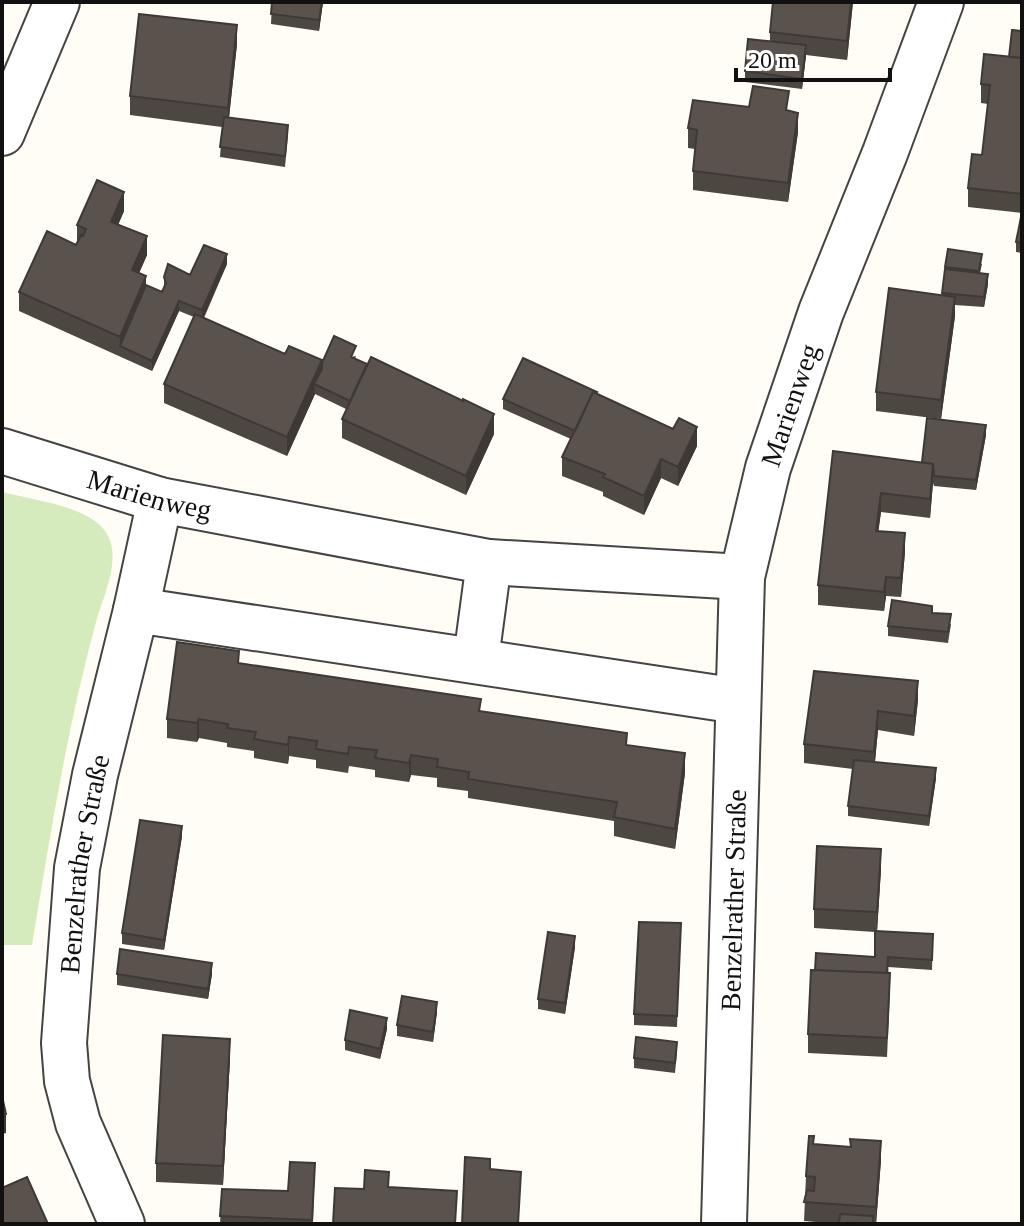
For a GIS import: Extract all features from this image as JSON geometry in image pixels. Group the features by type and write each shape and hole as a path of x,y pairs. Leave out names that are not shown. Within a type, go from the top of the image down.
{"street":[{"path":"2,133 57,2"},
{"name":"Marienweg","path":"2,451 160,500 489,562 742,577 768,468 821,312 941,2"},
{"name":"Benzelrather Straße","path":"122,1224 78,1123 67,1081 64,1043 77,868 95,775 160,500"},
{"path":"476,659 489,562"},
{"name":"Benzelrather Straße","path":"724,1224 742,577"},
{"path":"136,610 738,701"}],"green space":[{"path":"2,492 60,506 88,517 107,534 113,555 110,578 96,622 68,742 32,945 2,945"}],"building":[{"path":"272,2 322,2 319,20 271,14"},
{"path":"773,2 851,2 847,41 770,32"},
{"path":"139,14 237,25 228,108 130,96"},
{"path":"1012,30 1022,31 1022,58 1009,57"},
{"path":"748,39 806,45 802,79 745,71"},
{"path":"984,54 1022,58 1022,194 968,188 972,154 982,155 990,85 981,84"},
{"path":"753,86 789,91 786,110 798,113 788,183 693,171 697,130 688,128 693,100 749,107"},
{"path":"224,117 288,125 285,156 220,147"},
{"path":"97,180 124,192 111,222 147,236 132,270 146,276 120,337 19,292 47,231 76,245 83,236 86,229 77,225"},
{"path":"1022,217 1022,243 1016,242"},
{"path":"204,245 227,254 202,310 179,301 152,361 120,346 146,285 162,292 168,264 190,275"},
{"path":"948,249 982,254 979,271 945,267"},
{"path":"945,269 988,274 984,297 942,293"},
{"path":"889,288 955,297 941,400 876,392"},
{"path":"195,314 285,354 289,346 322,360 287,437 164,384"},
{"path":"334,336 356,346 351,357 367,364 350,401 314,384"},
{"path":"371,357 494,414 466,476 342,419"},
{"path":"523,358 597,392 593,392 575,431 503,399"},
{"path":"593,392 673,429 679,418 697,427 678,467 661,459 644,496 603,477 605,474 562,457"},
{"path":"927,418 986,425 976,480 934,476 933,464 922,462"},
{"path":"833,451 933,464 930,499 881,493 876,531 905,533 901,578 886,577 884,592 818,585"},
{"path":"892,600 932,606 932,613 951,614 948,632 888,626"},
{"path":"177,642 239,651 238,663 481,699 479,711 627,733 626,745 685,753 675,829 614,817 617,802 468,779 469,772 437,767 438,759 411,755 409,763 375,758 377,750 349,747 348,754 316,749 317,741 289,737 288,745 254,739 256,732 227,728 228,724 199,719 197,723 167,719"},
{"path":"814,671 918,681 914,716 878,711 874,752 804,744"},
{"path":"854,760 936,768 929,816 848,806"},
{"path":"140,820 182,826 164,940 122,933"},
{"path":"817,846 881,849 877,912 814,909"},
{"path":"639,922 681,923 677,1016 634,1014"},
{"path":"875,931 933,934 932,960 888,957 887,973 815,970 816,953 875,957"},
{"path":"548,932 575,936 565,1003 538,999"},
{"path":"120,949 212,963 208,989 117,974"},
{"path":"811,970 890,973 887,1038 808,1034"},
{"path":"402,996 437,1002 433,1032 397,1025"},
{"path":"350,1010 387,1018 380,1049 345,1040"},
{"path":"163,1035 230,1039 223,1166 156,1163"},
{"path":"636,1037 677,1042 675,1063 634,1058"},
{"path":"809,1136 814,1136 813,1144 851,1147 850,1139 881,1141 876,1207 804,1202 807,1190 814,1191 815,1177 806,1176"},
{"path":"465,1157 490,1159 490,1169 521,1172 518,1224 462,1224"},
{"path":"290,1162 315,1163 312,1220 220,1216 222,1189 288,1191"},
{"path":"365,1170 389,1172 388,1187 457,1191 455,1224 333,1224 335,1188 364,1189"},
{"path":"27,1177 48,1224 2,1224 2,1188"},
{"path":"840,1214 873,1216 873,1224 839,1224"}]}
